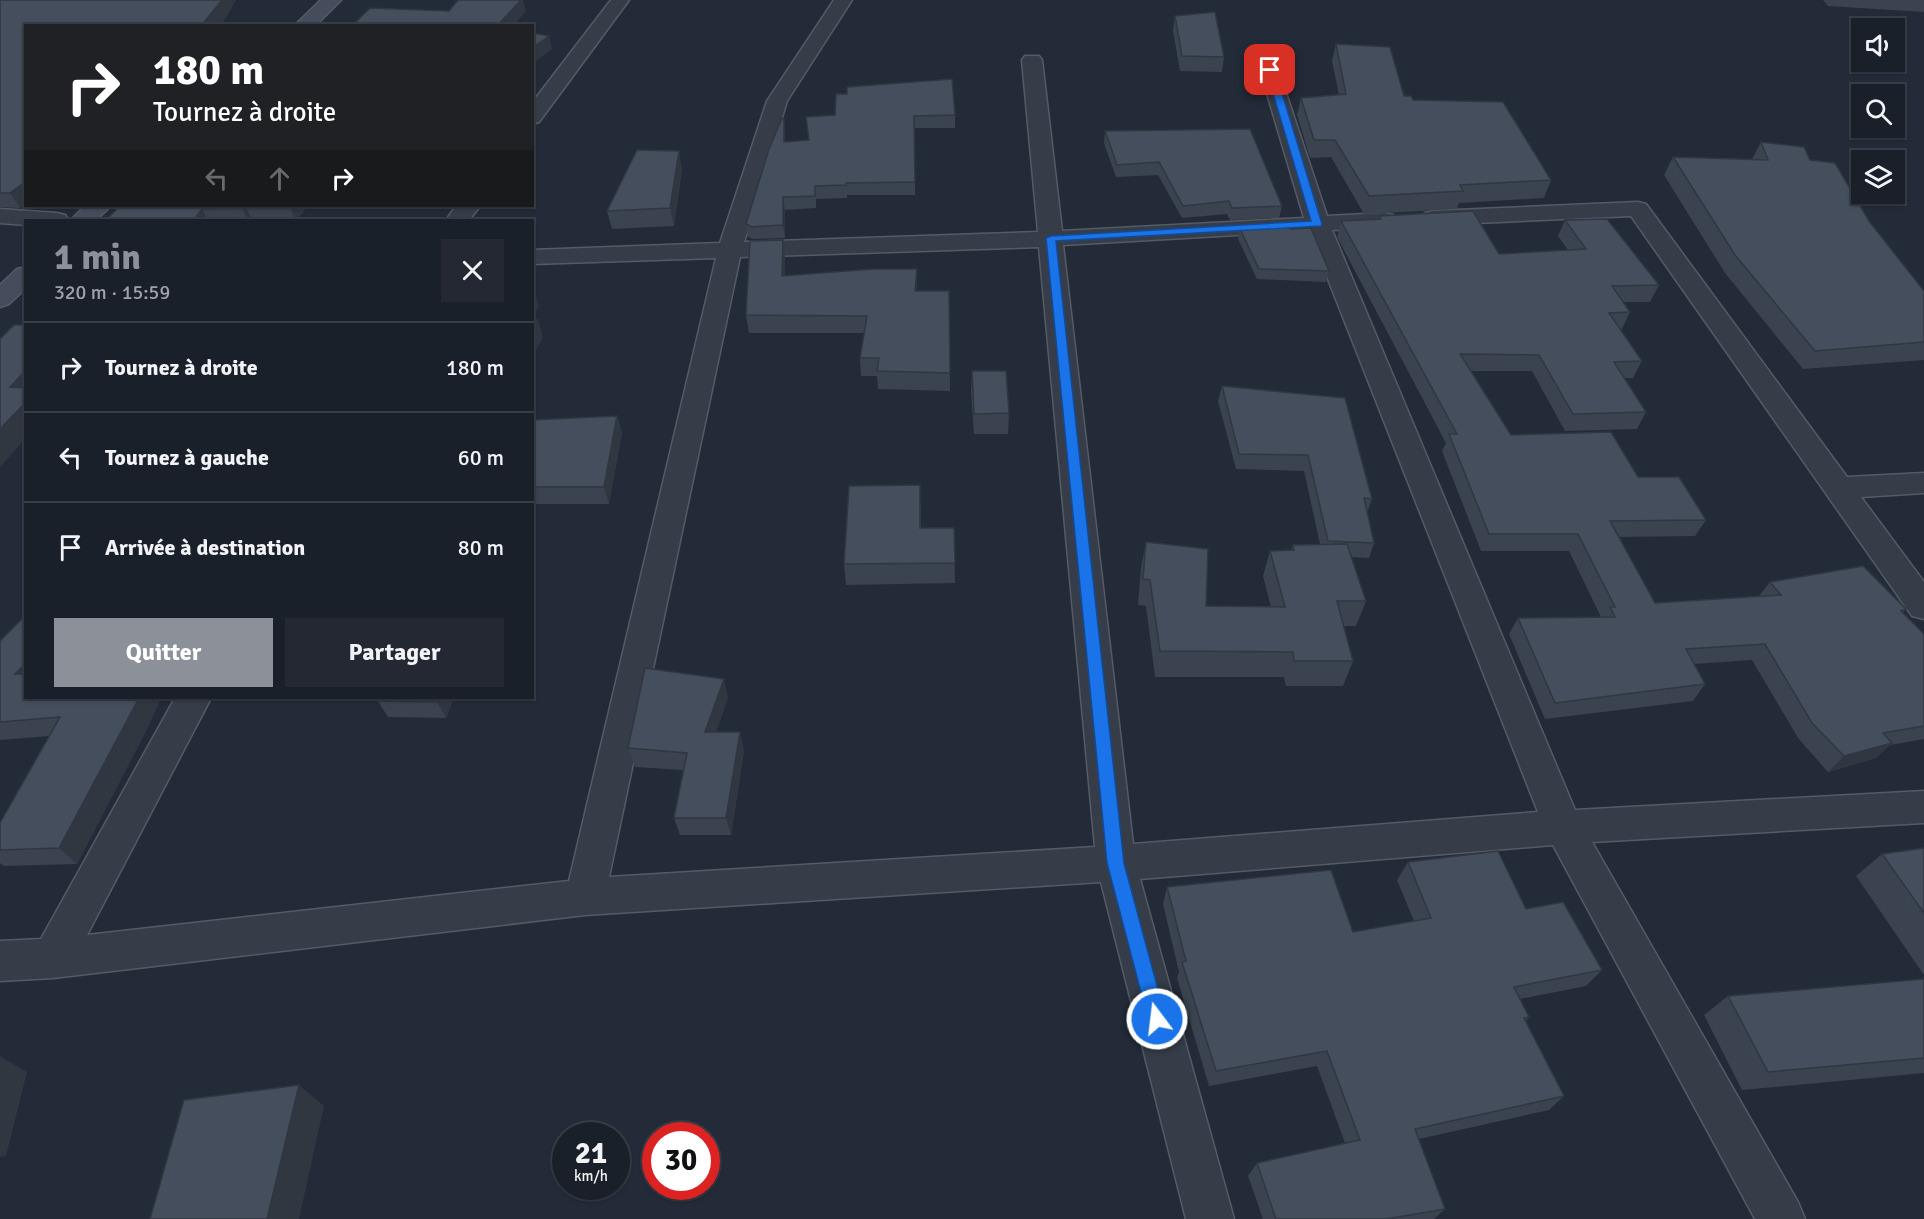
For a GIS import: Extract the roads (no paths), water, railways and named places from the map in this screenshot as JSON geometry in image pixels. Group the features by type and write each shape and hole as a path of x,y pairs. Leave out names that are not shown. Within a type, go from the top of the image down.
{"street":[{"path":"305,24 332,0"},
{"path":"534,115 620,0"},
{"path":"585,897 730,249 777,101 843,0"},
{"path":"1032,60 1116,863 1210,1219"},
{"path":"1270,70 1317,224 1563,827 1782,1219"},
{"path":"83,219 98,207"},
{"path":"458,219 467,207"},
{"path":"534,257 1051,238 1638,209 1924,607"},
{"path":"0,216 43,219"},
{"path":"0,299 24,276"},
{"path":"1839,488 1924,483"},
{"path":"53,958 192,699"},
{"path":"0,961 53,958 585,897 1116,863 1563,827 1924,807"}]}
